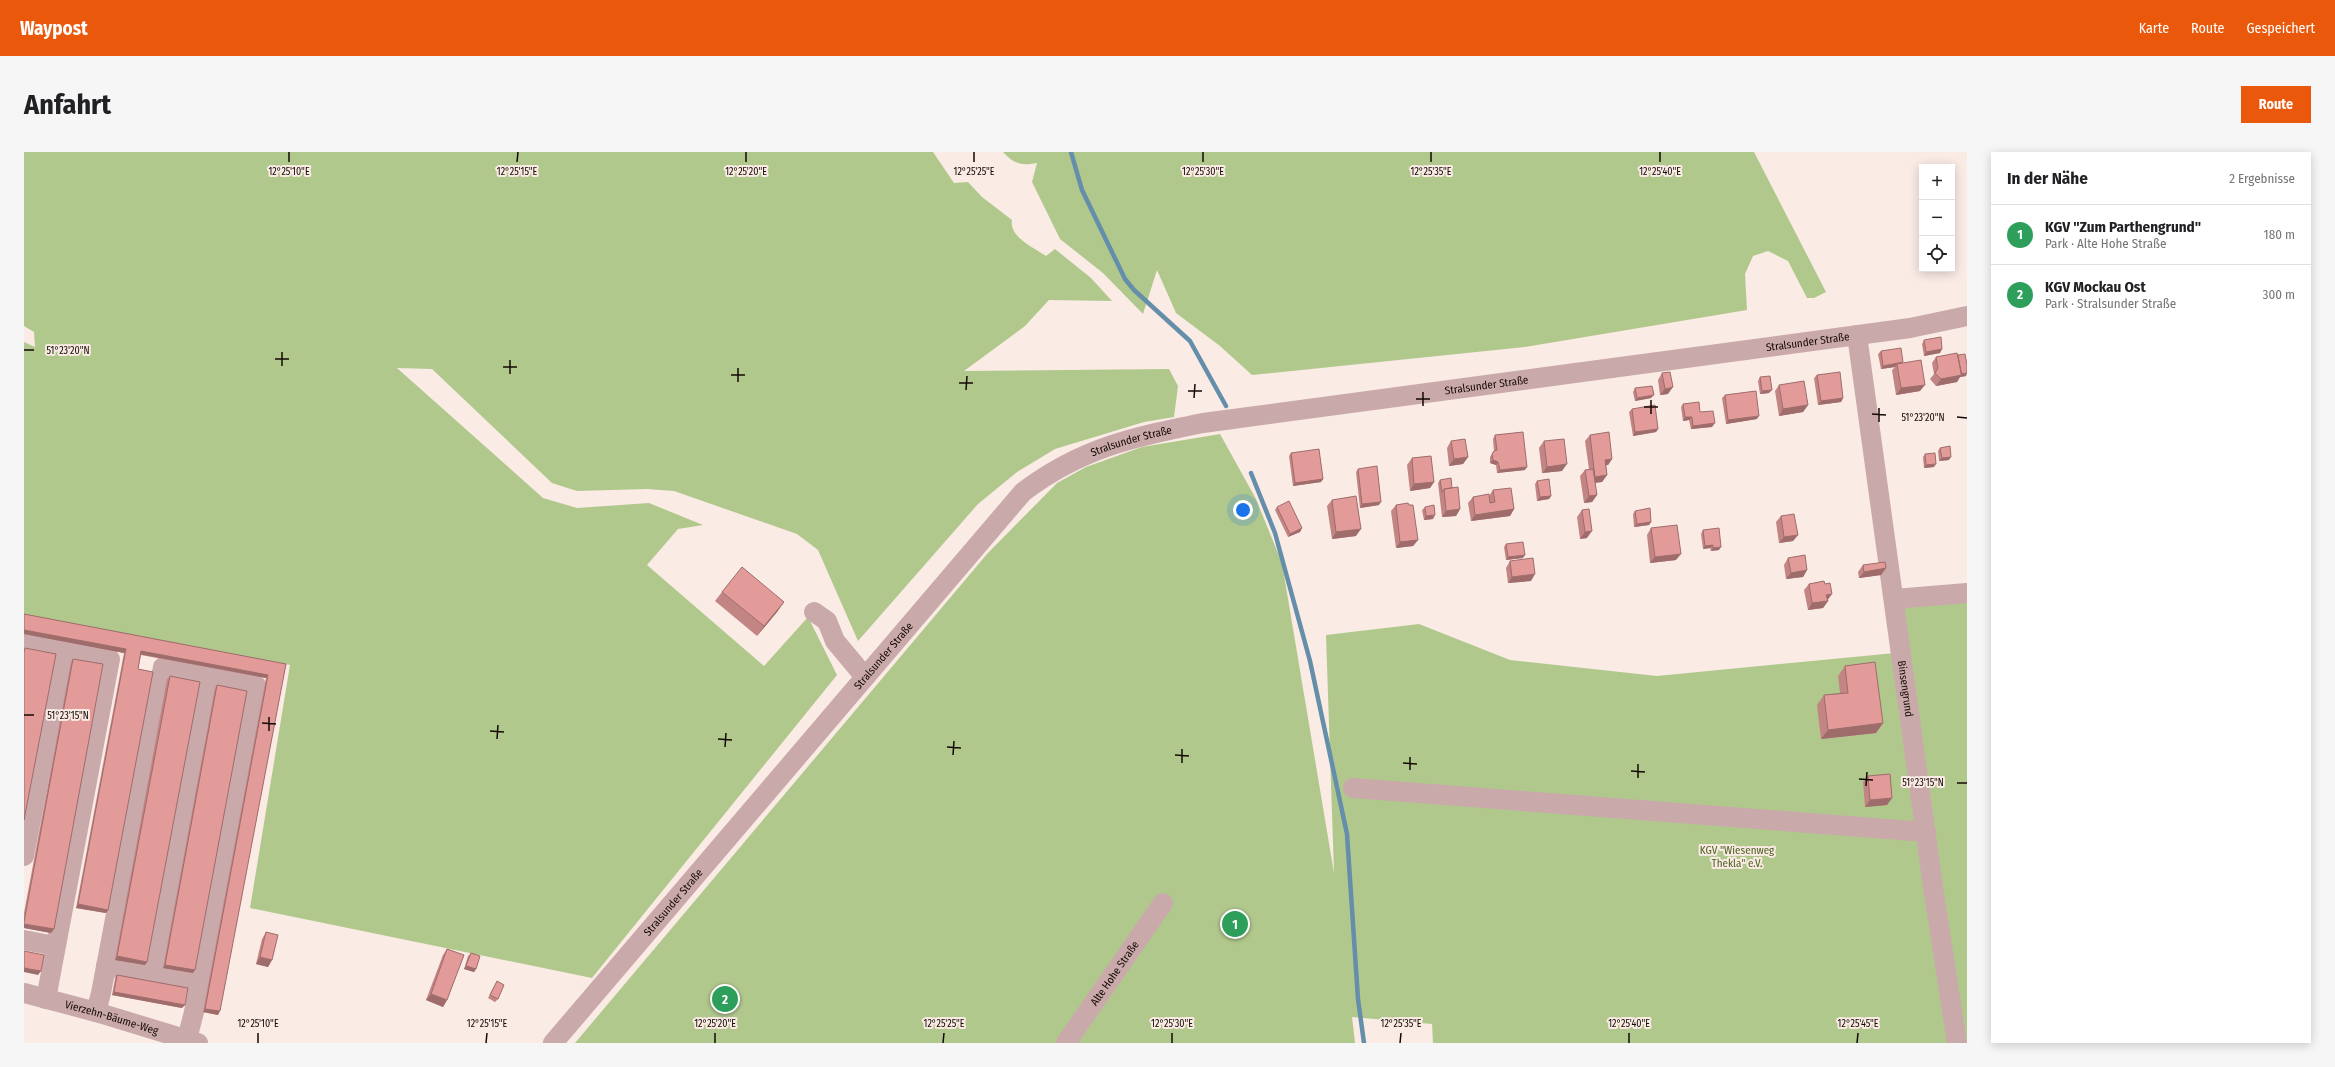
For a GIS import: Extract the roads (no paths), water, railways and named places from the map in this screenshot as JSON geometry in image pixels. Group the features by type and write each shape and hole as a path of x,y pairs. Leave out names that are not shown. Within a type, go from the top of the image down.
{"street":[{"name":"Stralsunder Straße","path":"552,1043 1023,492 1058,468 1086,453 1141,436 1203,423 1910,328 1967,316"},
{"name":"Binsengrund","path":"1857,335 1957,1043"},
{"path":"1894,600 1967,593"},
{"path":"814,612 828,621 835,641 865,677"},
{"path":"24,642 110,659 46,999"},
{"path":"24,856 64,650"},
{"path":"96,1012 163,667 256,684 199,984 192,1041"},
{"path":"152,975 209,676"},
{"path":"1354,788 1926,832"},
{"name":"Alte Hohe Straße","path":"1066,1043 1163,903"},
{"path":"24,940 55,946"},
{"path":"106,966 199,984"},
{"name":"Vierzehn-Bäume-Weg","path":"24,993 96,1012 192,1041"}],"waterway":[{"path":"1071,152 1082,190 1125,279 1134,290 1190,341 1226,406"},
{"path":"1251,473 1275,533 1310,661 1347,834 1358,999 1364,1043"}],"place":[{"name":"KGV \"Zum Parthengrund\"","path":"1235,924"},
{"name":"KGV Mockau Ost","path":"725,999"}],"park label":[{"name":"KGV \"Wiesenweg Thekla\" e.V.","path":"1737,856"}]}
